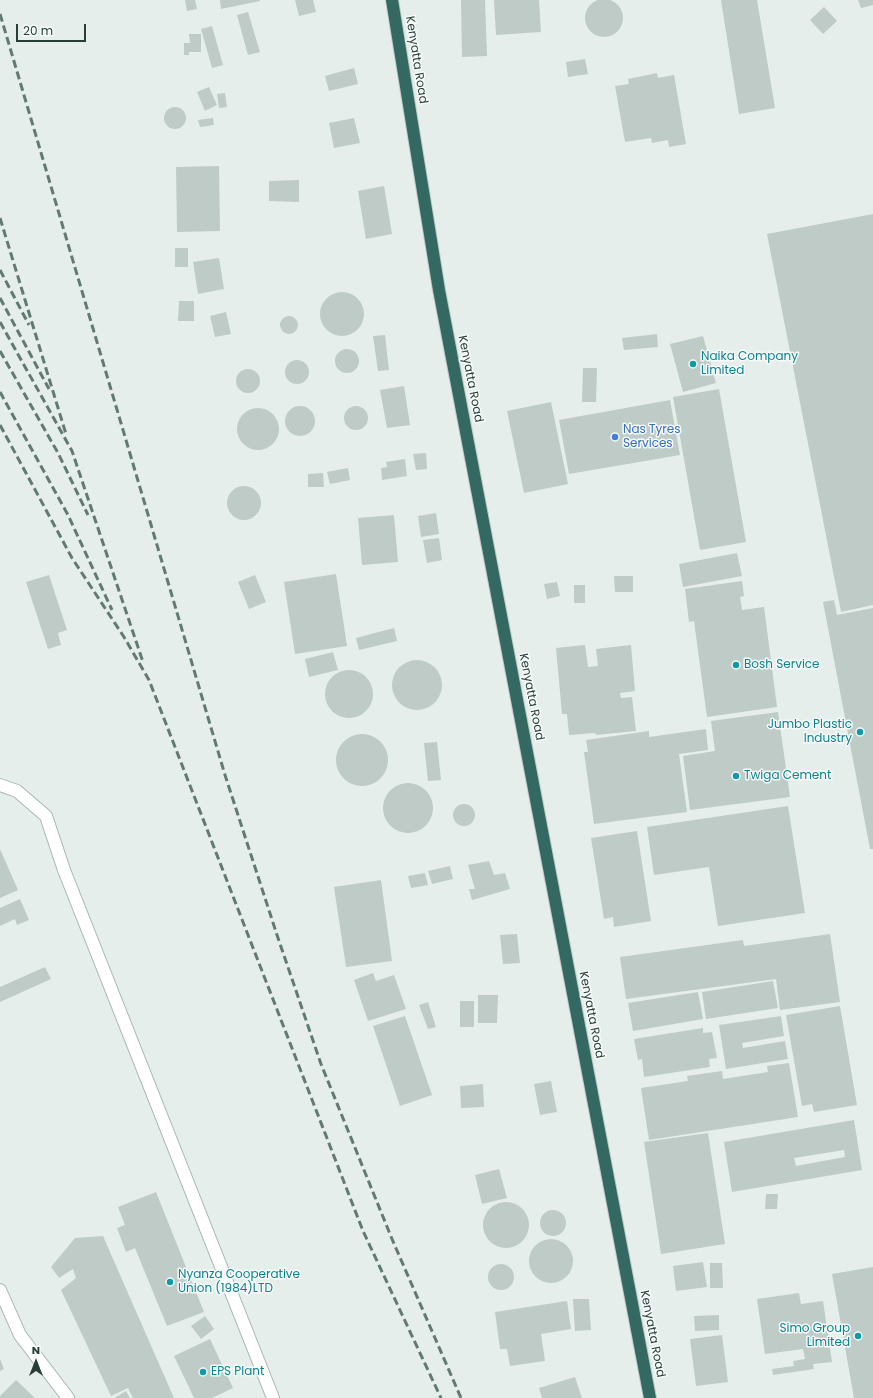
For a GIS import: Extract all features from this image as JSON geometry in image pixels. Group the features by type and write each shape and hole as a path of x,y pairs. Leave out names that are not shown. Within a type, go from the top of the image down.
{"highway":[{"name":"Kenyatta Road","path":"392,0 439,290 650,1398"}],"street":[{"path":"0,785 16,791 46,816 64,870 273,1398"},
{"path":"0,1290 20,1335 68,1398"}],"building":[{"path":"600,-1 608,-1 618,4 622,11 622,25 618,32 608,37 600,37 590,32 588,29 585,22 585,14 590,4 593,2"},
{"path":"185,0 195,0 197,9 187,11"},
{"path":"220,0 260,0 260,1 221,9"},
{"path":"295,0 313,0 316,12 299,16"},
{"path":"461,0 485,0 487,56 462,57"},
{"path":"494,0 539,0 541,32 496,35"},
{"path":"721,0 757,0 775,108 739,114"},
{"path":"858,0 873,0 873,5 861,8"},
{"path":"824,7 837,21 823,34 810,20"},
{"path":"248,12 260,52 248,55 237,15"},
{"path":"212,26 223,65 212,68 201,29"},
{"path":"189,34 201,34 201,52 189,52 189,55 184,55 184,43 190,43"},
{"path":"585,59 588,74 568,77 566,62"},
{"path":"354,68 358,84 329,91 325,76"},
{"path":"657,73 658,78 674,75 686,144 669,147 668,140 652,143 651,138 625,142 615,86 629,84 628,79"},
{"path":"209,87 217,105 205,111 197,92"},
{"path":"225,93 227,107 219,108 217,94"},
{"path":"175,107 183,110 186,118 183,126 175,129 167,126 164,118 167,110"},
{"path":"213,118 214,125 200,127 198,120"},
{"path":"354,118 360,143 334,148 329,123"},
{"path":"219,166 220,231 177,232 176,167"},
{"path":"299,180 299,202 269,201 269,181"},
{"path":"384,186 392,234 366,239 358,191"},
{"path":"873,214 873,605 841,612 767,234"},
{"path":"175,248 188,248 188,267 175,267"},
{"path":"219,258 224,289 198,294 193,262"},
{"path":"342,292 354,296 360,302 364,314 360,326 354,332 342,336 330,332 324,326 320,314 324,302 330,296"},
{"path":"179,301 194,301 194,321 178,321"},
{"path":"226,312 231,334 215,337 210,316"},
{"path":"289,316 295,319 298,325 295,331 289,334 283,331 280,325 283,319"},
{"path":"657,334 658,347 624,350 622,338"},
{"path":"385,335 389,370 378,371 373,336"},
{"name":"Naika Company Limited","path":"703,336 716,383 683,392 670,344"},
{"path":"347,349 355,353 359,361 355,369 347,373 339,369 335,361 339,353"},
{"path":"292,360 302,360 309,367 309,377 302,384 292,384 285,377 285,367"},
{"path":"583,368 597,368 596,402 582,402"},
{"path":"243,369 253,369 260,376 260,386 253,393 243,393 236,386 236,376"},
{"path":"404,386 410,425 387,428 380,390"},
{"path":"719,389 746,542 700,550 673,397"},
{"path":"670,400 680,455 569,474 559,420"},
{"path":"551,402 568,484 524,493 507,411"},
{"path":"300,406 310,411 315,421 310,431 300,436 290,431 285,421 290,411"},
{"path":"356,406 365,409 368,418 365,427 356,430 347,427 344,418 347,409"},
{"path":"254,408 262,408 270,411 276,417 279,429 276,441 270,447 262,450 254,450 246,447 240,441 237,433 237,425 240,417 246,411"},
{"path":"426,453 427,469 416,470 413,454"},
{"path":"405,459 407,476 382,480 381,468 387,467 386,462"},
{"path":"348,468 350,480 330,484 327,472"},
{"path":"323,473 324,487 308,487 308,474"},
{"path":"247,486 256,491 260,496 260,510 256,515 251,519 241,520 237,519 228,510 227,500 228,496 237,487"},
{"path":"436,513 439,534 421,537 418,516"},
{"path":"394,515 398,562 362,565 358,518"},
{"path":"439,538 442,560 427,563 423,540"},
{"path":"737,553 742,576 683,587 679,564"},
{"path":"336,574 347,646 295,654 284,582"},
{"path":"49,575 67,630 58,633 61,645 48,649 26,582"},
{"path":"255,575 266,602 249,609 238,582"},
{"path":"614,576 633,576 633,592 615,592"},
{"name":"Bosh Service","path":"742,581 744,596 740,597 742,610 764,607 777,707 707,717 694,621 689,622 685,589"},
{"path":"557,582 560,596 547,599 544,584"},
{"path":"574,585 585,585 585,603 574,603"},
{"name":"Jumbo Plastic Industry","path":"834,600 837,615 873,608 873,849 870,849 823,602"},
{"path":"394,628 397,641 359,650 356,638"},
{"path":"585,645 588,667 598,666 596,649 631,645 635,691 620,693 621,698 632,697 636,731 596,735 595,733 569,735 567,714 562,714 556,648"},
{"path":"333,652 338,670 309,677 305,659"},
{"path":"412,660 422,660 435,667 442,680 442,690 435,703 422,710 412,710 403,706 396,699 392,690 392,680 396,671 403,664"},
{"path":"349,670 358,672 366,677 371,685 373,694 371,703 366,711 358,716 349,718 340,716 332,711 327,703 325,694 327,685 332,677 340,672"},
{"name":"Twiga Cement","path":"778,712 790,797 690,810 683,756 715,751 711,721"},
{"path":"706,729 708,750 679,754 687,812 594,824 584,752 588,752 586,740 649,731 649,737"},
{"path":"362,734 372,736 380,742 386,750 388,760 386,770 380,778 372,784 362,786 352,784 344,778 338,770 336,760 338,750 344,742 352,736"},
{"path":"437,742 441,780 428,781 424,743"},
{"path":"403,783 413,783 426,790 433,803 433,813 426,826 413,833 403,833 394,829 387,822 383,813 383,803 387,794 394,787"},
{"path":"464,804 472,807 475,815 472,823 464,826 456,823 453,815 456,807"},
{"path":"788,806 805,913 718,926 709,867 654,875 647,827"},
{"path":"637,831 651,921 614,927 613,917 604,919 591,838"},
{"path":"0,849 18,890 0,898"},
{"path":"489,861 494,875 505,873 510,889 472,900 469,889 475,889 468,865"},
{"path":"450,866 453,879 432,884 428,871"},
{"path":"425,873 428,885 411,888 408,876"},
{"path":"381,880 392,961 346,967 334,887"},
{"path":"20,899 29,920 17,925 15,919 0,926 0,908"},
{"path":"517,934 520,963 503,964 500,935"},
{"path":"830,934 840,1002 780,1010 776,979 626,999 620,957 743,940 744,946"},
{"path":"45,967 51,979 0,1002 0,987"},
{"path":"373,973 376,981 394,975 406,1009 368,1021 354,980"},
{"path":"773,981 778,1008 706,1019 702,992"},
{"path":"698,992 703,1019 633,1031 628,1003"},
{"path":"478,995 498,995 497,1023 478,1023"},
{"path":"460,1001 474,1001 474,1027 460,1027"},
{"path":"428,1002 436,1027 428,1029 419,1005"},
{"path":"840,1006 857,1105 814,1112 812,1104 802,1106 786,1015"},
{"path":"405,1016 432,1095 400,1106 373,1026"},
{"path":"781,1016 784,1036 742,1043 743,1048 785,1041 788,1059 726,1069 719,1025"},
{"path":"703,1028 703,1033 712,1032 717,1058 709,1059 710,1067 644,1077 642,1059 638,1060 634,1039"},
{"path":"789,1063 798,1117 649,1140 641,1088 688,1081 687,1076 722,1071 723,1079 768,1072 767,1066"},
{"path":"551,1081 557,1112 540,1115 534,1084"},
{"path":"483,1084 484,1107 461,1108 460,1086"},
{"path":"854,1120 862,1170 732,1192 724,1142","holes":["844,1150 845,1157 796,1166 794,1158"]},
{"path":"708,1133 725,1244 661,1254 644,1142"},
{"path":"499,1169 507,1198 482,1204 475,1175"},
{"name":"Nyanza Cooperative Union (1984)LTD","path":"156,1192 204,1312 167,1326 135,1248 126,1252 117,1228 125,1225 118,1207"},
{"path":"766,1194 778,1194 777,1209 765,1209"},
{"path":"502,1202 510,1202 519,1206 525,1212 529,1225 525,1238 519,1244 510,1248 502,1248 493,1244 487,1238 483,1229 483,1221 487,1212 493,1206"},
{"path":"553,1210 562,1214 566,1223 562,1232 553,1236 544,1232 540,1223 544,1214"},
{"path":"103,1236 174,1398 133,1398 128,1388 111,1396 61,1290 76,1278 73,1269 59,1278 51,1267 75,1238"},
{"path":"547,1239 555,1239 567,1245 573,1257 573,1265 567,1277 555,1283 547,1283 535,1277 529,1265 529,1257 535,1245"},
{"path":"703,1262 707,1287 676,1291 673,1266"},
{"path":"710,1263 722,1263 723,1288 710,1288"},
{"path":"501,1264 510,1268 514,1277 510,1286 501,1290 492,1286 488,1277 492,1268"},
{"name":"Simo Group Limited","path":"873,1267 873,1398 854,1398 832,1274"},
{"path":"799,1293 801,1304 823,1301 832,1362 813,1364 814,1369 773,1375 772,1369 794,1366 793,1361 805,1359 803,1349 765,1354 757,1299"},
{"path":"573,1299 589,1299 591,1330 575,1331"},
{"path":"567,1301 571,1329 541,1334 545,1361 510,1366 507,1349 500,1349 495,1312"},
{"path":"719,1315 719,1330 695,1331 694,1316"},
{"path":"205,1316 214,1329 201,1339 191,1326"},
{"path":"722,1335 728,1382 696,1386 690,1339"},
{"name":"EPS Plant","path":"210,1339 233,1388 212,1398 194,1398 174,1356"},
{"path":"0,1359 4,1369 0,1371"},
{"path":"575,1377 582,1398 542,1398 539,1388"},
{"path":"16,1380 35,1398 0,1398 0,1396"},
{"path":"126,1391 130,1398 114,1398"}],"railway":[{"path":"0,14 225,775 277,935 321,1064 392,1239 461,1398"},
{"path":"0,218 66,434"},
{"path":"0,270 29,325"},
{"path":"0,298 49,389"},
{"path":"0,322 72,451 143,662"},
{"path":"0,351 58,453 88,515"},
{"path":"0,392 68,515 112,610"},
{"path":"0,425 72,558 124,637 149,680 363,1231 441,1398"}],"place":[{"name":"Naika Company Limited","path":"693,364"},
{"name":"Nas Tyres Services","path":"615,437"},
{"name":"Bosh Service","path":"736,665"},
{"name":"Jumbo Plastic Industry","path":"860,732"},
{"name":"Twiga Cement","path":"736,776"},
{"name":"Nyanza Cooperative Union (1984)LTD","path":"170,1282"},
{"name":"Simo Group Limited","path":"858,1336"},
{"name":"EPS Plant","path":"203,1372"}]}
